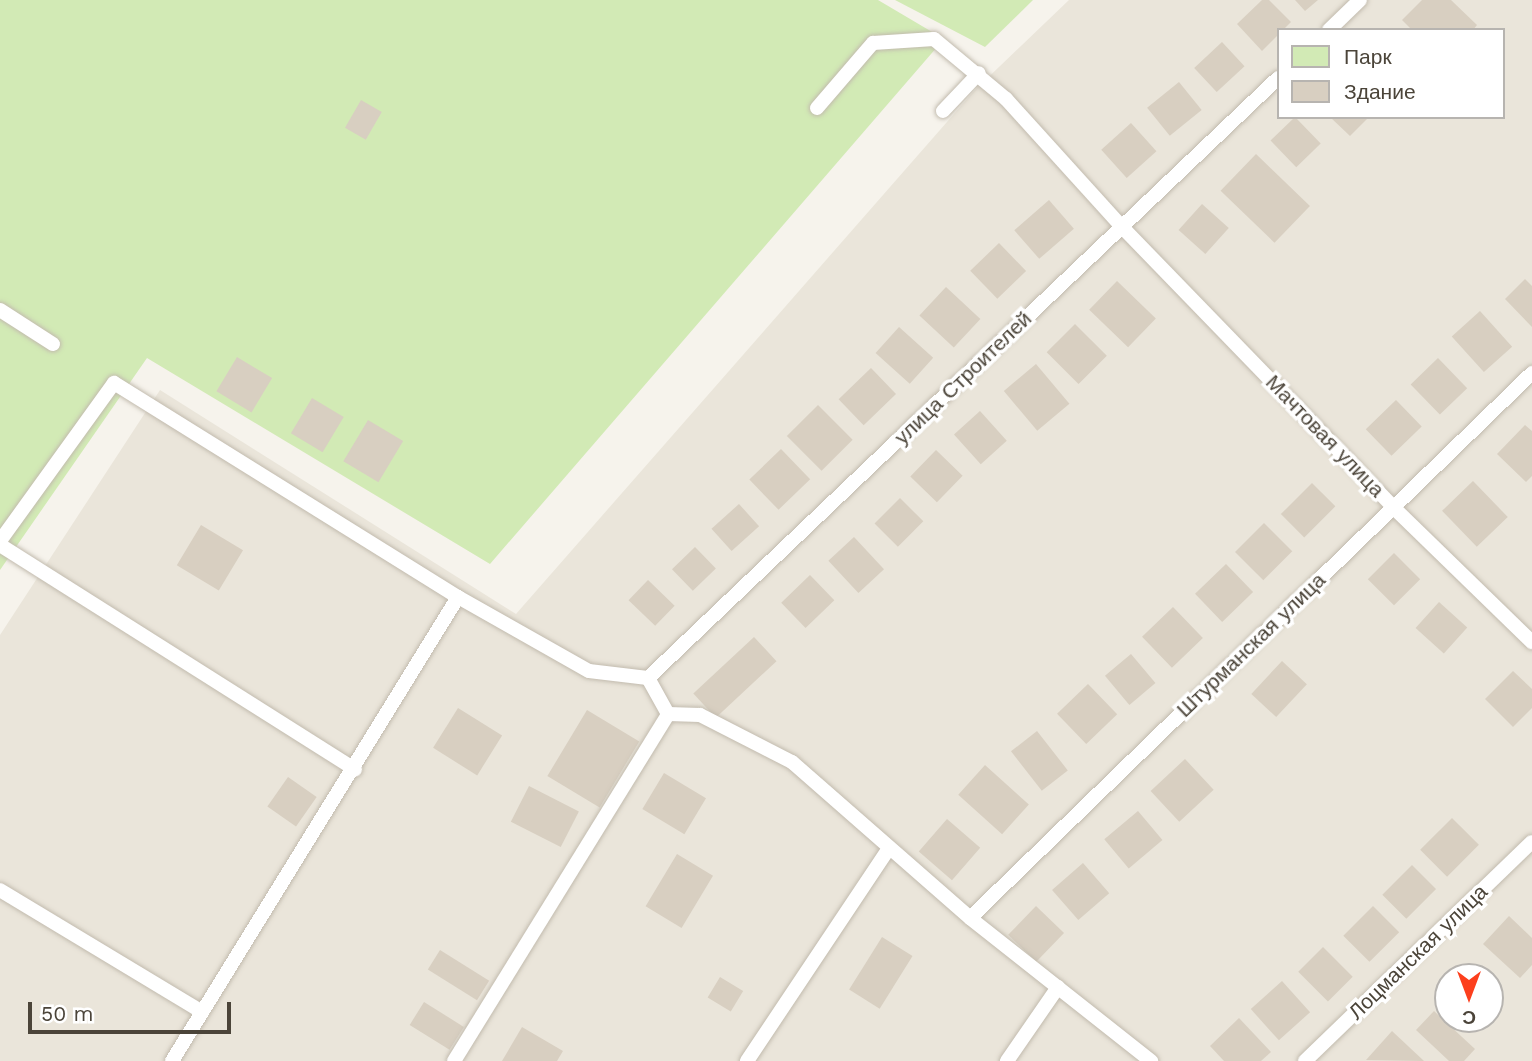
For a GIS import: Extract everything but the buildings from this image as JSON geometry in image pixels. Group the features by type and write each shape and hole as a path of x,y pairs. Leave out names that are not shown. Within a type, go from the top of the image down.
{"lane":[{"path":"1331,28 1360,0"},
{"name":"Мачтовая улица","path":"817,108 873,43 933,39 979,74 1122,227 1393,507 1532,642"},
{"path":"943,111 979,74"},
{"name":"улица Строителей","path":"648,678 1276,80"},
{"path":"0,310 53,344"},
{"name":"Штурманская улица","path":"970,918 1532,373"},
{"path":"355,769 0,543 114,383 458,597 589,671 648,678 668,714"},
{"path":"172,1061 355,769 458,597"},
{"path":"668,714 700,716 792,762 970,918 1151,1061"},
{"path":"454,1061 668,714"},
{"name":"Лоцманская улица","path":"1305,1061 1532,842"},
{"path":"747,1061 889,848"},
{"path":"0,890 202,1013"},
{"path":"1007,1061 1058,987"}],"shaded area":[{"path":"1069,0 1532,0 1532,1061 0,1061 0,635 160,390 516,614 975,90"}],"green space":[{"path":"0,0 878,0 944,39 490,564 147,358 0,570"},
{"path":"895,0 1033,0 985,47"}]}
